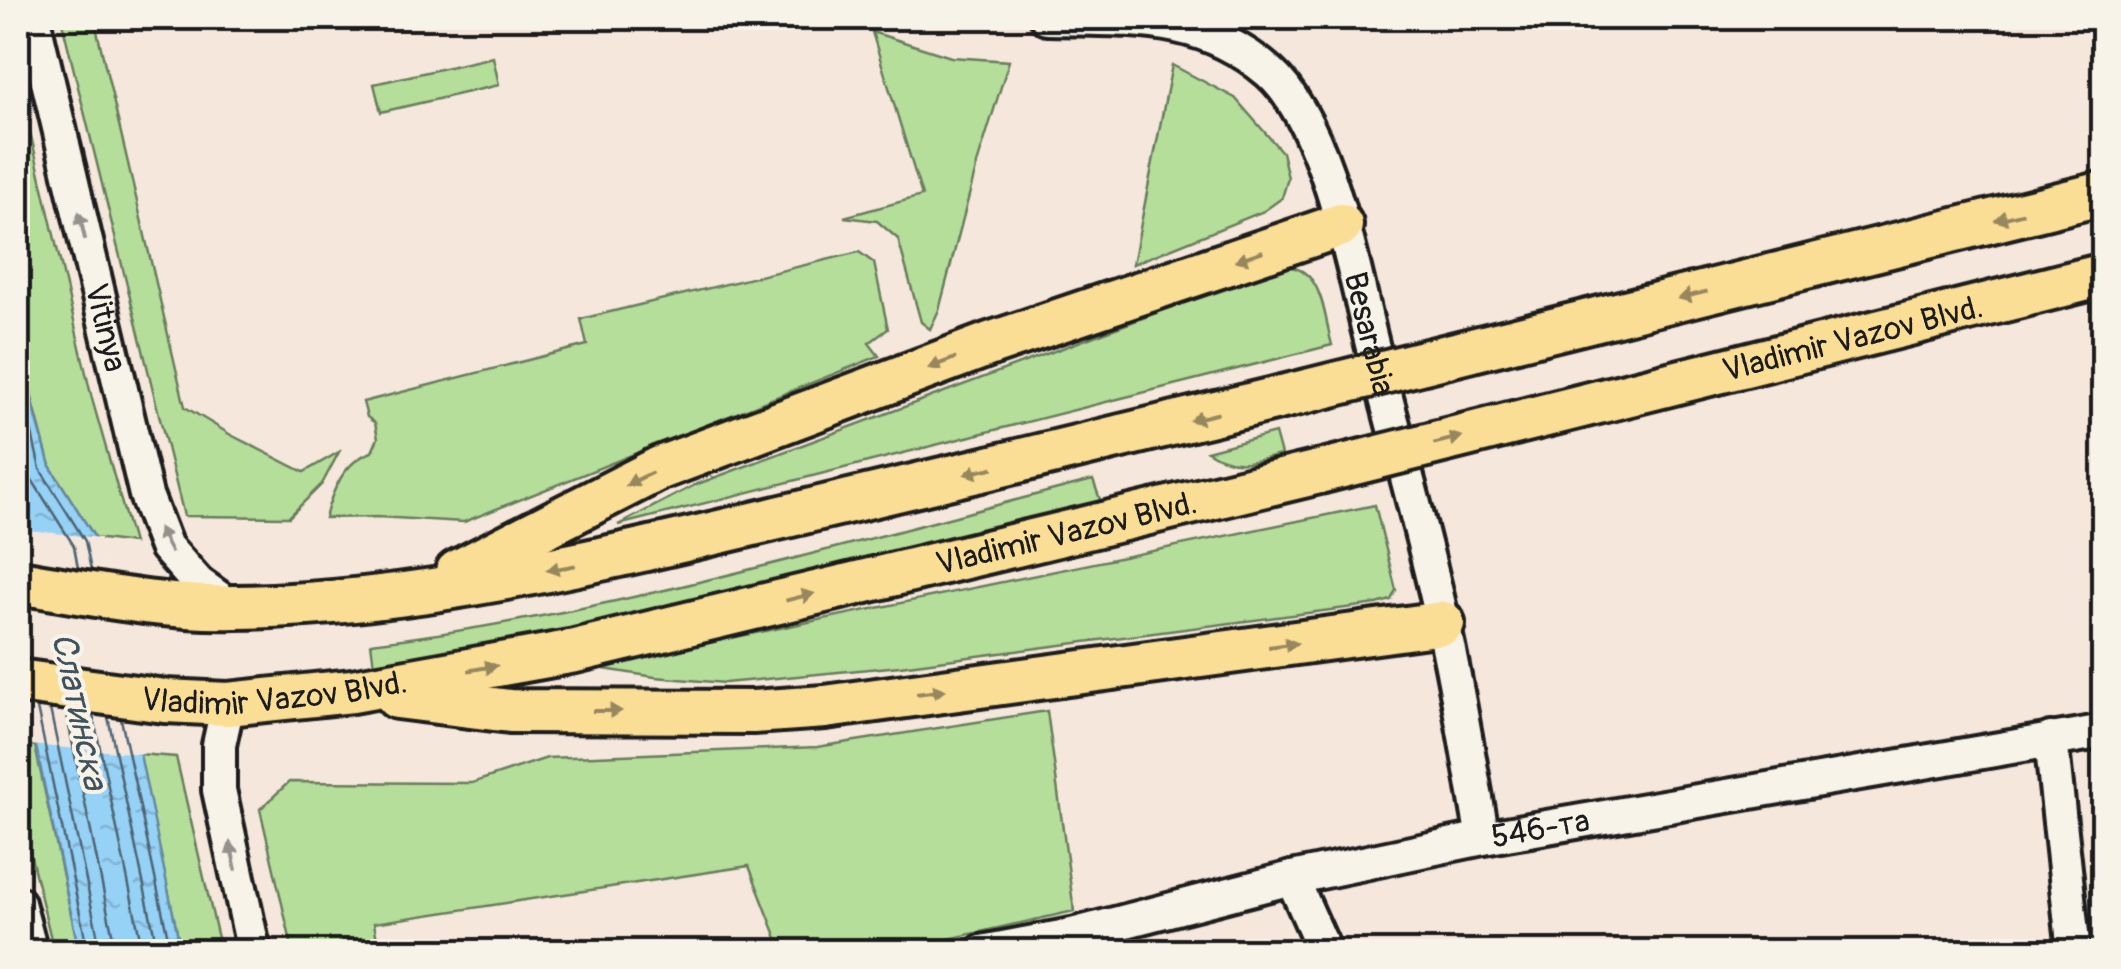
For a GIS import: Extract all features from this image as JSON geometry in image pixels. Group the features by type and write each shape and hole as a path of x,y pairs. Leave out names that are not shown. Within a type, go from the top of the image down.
{"main road":[{"path":"18,582 146,601 233,608 332,602 569,568 1299,394 2104,193"},
{"path":"426,588 660,468 990,344 1341,225"},
{"name":"Vladimir Vazov Blvd.","path":"18,682 165,701 228,704 352,691 575,652 1319,472 2104,275"},
{"path":"352,691 510,711 753,712 825,707 1443,624"}],"street":[{"name":"Vitinya","path":"33,18 146,495 166,547 198,583 233,608"},
{"name":"Besarabia","path":"1047,18 1144,18 1211,36 1270,74 1292,101 1310,134 1341,225 1443,624 1483,838"},
{"path":"228,704 220,745 219,790 254,952"},
{"name":"546-та","path":"982,952 1072,935 1292,878 1483,838 2104,731"},
{"path":"2050,739 2074,952"},
{"path":"1292,878 1325,952"},
{"path":"18,902 31,952"}],"green space":[{"path":"61,18 94,18 185,407 304,472 339,452 322,484 289,517 184,516"},
{"path":"872,32 951,57 1009,61 939,310 930,329 921,322 898,239 877,221 844,217 922,196"},
{"path":"493,57 499,85 381,112 374,84"},
{"path":"1172,65 1235,98 1282,152 1288,178 1282,198 1264,211 1133,264"},
{"path":"18,80 92,399 133,543 95,538 50,466 32,398 18,303"},
{"path":"859,252 874,263 888,329 869,343 879,356 464,522 325,518 341,478 354,462 372,452 378,438 363,402 587,345 581,319"},
{"path":"1282,266 1296,268 1313,282 1332,345 618,525 695,485"},
{"path":"1275,433 1281,455 1235,462 1207,451"},
{"path":"1093,480 1102,505 486,651 374,665 371,643 554,614 644,595"},
{"path":"1375,505 1396,590 1391,600 1377,604 900,666 725,683 591,667"},
{"path":"1047,711 1074,911 895,951 782,951 749,866 374,923 379,951 293,951 260,809 289,782 472,783 547,758 817,747"},
{"path":"18,744 35,746 79,951 54,951 18,804"},
{"path":"139,754 176,757 221,951 181,951"}],"water":[{"name":"Слатинска","path":"18,303 31,398 50,466 95,538 181,951 79,951 18,660"}],"pier":[{"path":"18,529 100,538 144,754 29,745 18,685"}]}
